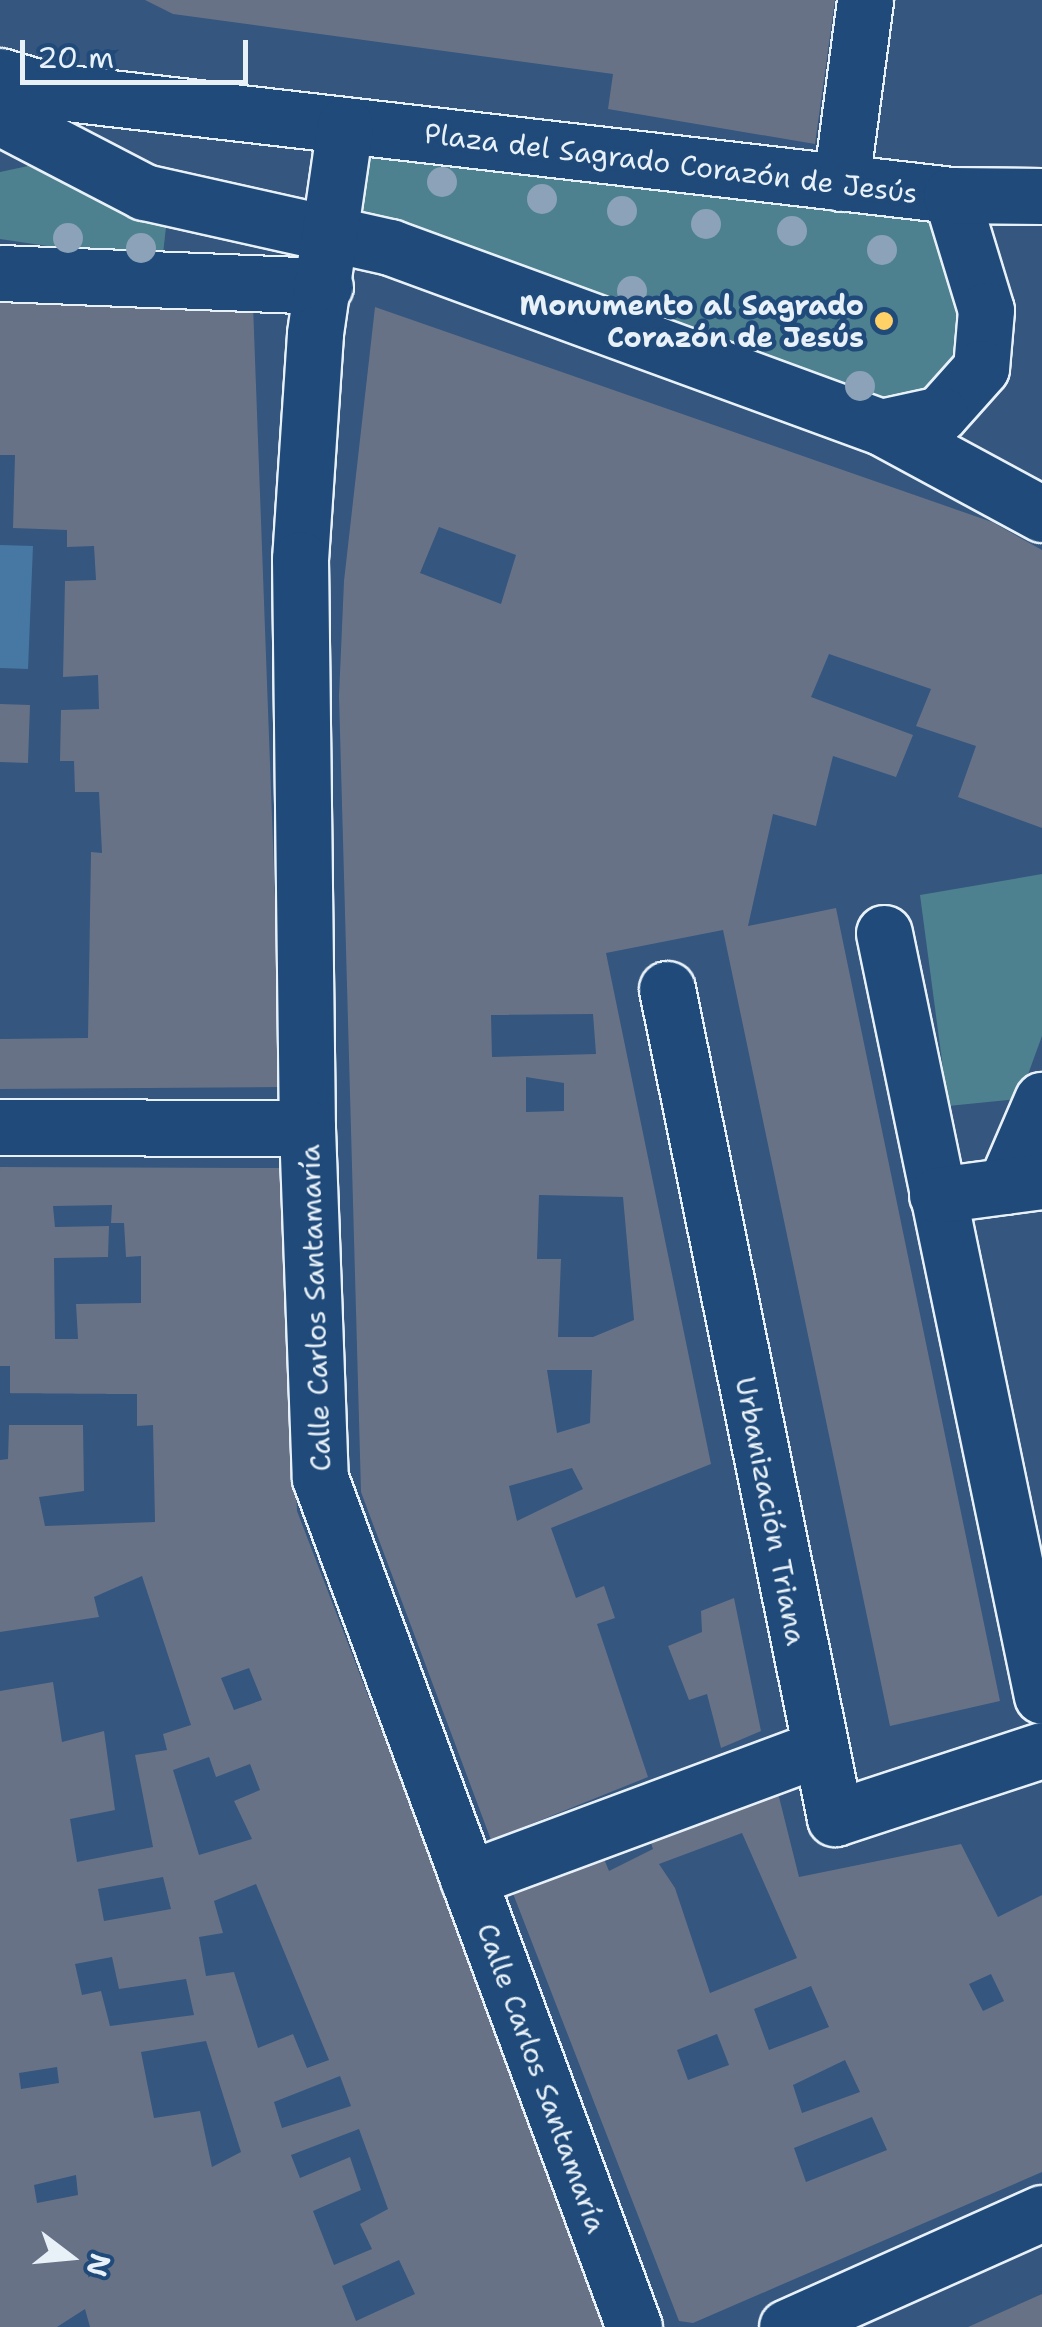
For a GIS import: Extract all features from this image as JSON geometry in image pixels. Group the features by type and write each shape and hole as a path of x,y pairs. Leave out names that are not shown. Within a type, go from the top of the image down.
{"street":[{"path":"841,183 865,0"},
{"name":"Plaza del Sagrado Corazón de Jesús","path":"0,76 50,91 951,195 986,310 981,368 940,414 880,427"},
{"path":"0,117 144,192 327,260"},
{"path":"327,260 345,126"},
{"path":"951,195 1042,196"},
{"path":"0,273 408,254 880,427 1042,514"},
{"name":"Calle Carlos Santamaría","path":"327,260 315,334 300,560 307,1128 320,1478 634,2327"},
{"path":"884,933 1042,1696"},
{"name":"Urbanización Triana","path":"667,989 835,1818 1042,1750"},
{"path":"938,1195 1024,1183 1042,1100"},
{"path":"0,1127 307,1128"},
{"path":"468,1879 818,1748"},
{"path":"787,2327 1042,2213"}],"green space":[{"path":"345,125 951,195 981,368 881,427 329,234"},
{"path":"28,166 166,227 162,263 0,239 0,172"},
{"path":"1042,874 1042,1036 1019,1099 948,1106 920,895"}],"water":[{"path":"0,545 33,546 28,669 0,668"}],"building":[{"path":"145,0 835,0 815,144 608,109 613,74 173,14"},
{"path":"0,293 253,305 282,1087 0,1089 0,1039 88,1038 91,852 102,853 99,792 75,792 74,761 60,761 61,710 99,709 98,675 63,677 65,581 96,580 94,546 67,547 67,530 13,528 15,455 0,455"},
{"path":"375,307 992,522 1042,550 1042,828 958,797 976,746 916,726 931,689 829,654 811,697 913,735 896,777 833,756 816,826 773,814 748,926 836,908 1000,1701 890,1726 723,930 606,953 711,1464 551,1528 576,1598 604,1586 615,1618 597,1624 648,1777 491,1840 361,1492 339,696 344,581","holes":["439,527 516,555 501,604 420,573","593,1014 596,1054 492,1057 491,1015","526,1077 564,1083 564,1111 526,1112","539,1195 623,1197 634,1320 593,1337 558,1337 561,1259 537,1259","547,1370 592,1370 590,1423 557,1433","572,1468 583,1489 517,1521 509,1486"]},
{"path":"0,704 30,705 28,763 0,762"},
{"path":"0,1167 285,1168 297,1511 611,2327 90,2327 85,2309 57,2327 0,2327 0,1691 53,1682 62,1742 104,1731 115,1810 70,1819 77,1862 153,1847 135,1755 167,1750 163,1734 191,1725 142,1576 94,1597 99,1617 0,1632 0,1460 8,1459 9,1425 83,1425 84,1491 39,1497 45,1526 155,1522 153,1425 137,1426 137,1394 10,1393 10,1366 0,1366","holes":["112,1205 111,1223 124,1223 126,1257 141,1256 141,1303 76,1304 78,1339 55,1339 54,1258 108,1257 109,1226 55,1227 53,1206","249,1668 262,1700 234,1710 221,1678","209,1757 216,1777 250,1764 260,1790 234,1801 252,1839 199,1855 173,1770","163,1877 171,1909 104,1921 98,1889","256,1884 329,2060 307,2068 293,2034 258,2048 234,1972 206,1976 199,1937 223,1933 214,1901","112,1957 119,1989 186,1979 194,2015 110,2026 101,1991 82,1995 75,1964","206,2041 241,2152 212,2167 200,2111 154,2118 141,2052","57,2067 59,2083 21,2089 19,2073","340,2076 351,2106 282,2128 274,2102","359,2129 388,2209 360,2224 372,2249 334,2265 313,2211 361,2190 350,2157 300,2178 291,2155","76,2175 78,2195 37,2203 34,2185","399,2260 415,2294 356,2321 342,2286"]},
{"path":"734,1598 761,1731 721,1748 707,1694 689,1700 668,1646 702,1632 701,1611"},
{"path":"776,1785 799,1877 961,1844 998,1917 1042,1895 1042,2172 693,2323 679,2321 512,1891 602,1854 609,1871 653,1849 649,1837","holes":["742,1833 797,1958 710,1993 675,1888 659,1864","991,1974 1004,2001 983,2011 969,1984","811,1986 829,2027 769,2050 754,2009","717,2034 729,2065 688,2080 677,2050","845,2060 860,2092 802,2113 793,2085","872,2117 887,2150 806,2182 794,2148"]},
{"path":"1042,2294 1042,2327 968,2327"}],"place":[{"name":"Monumento al Sagrado Corazón de Jesús","path":"884,321"}]}
